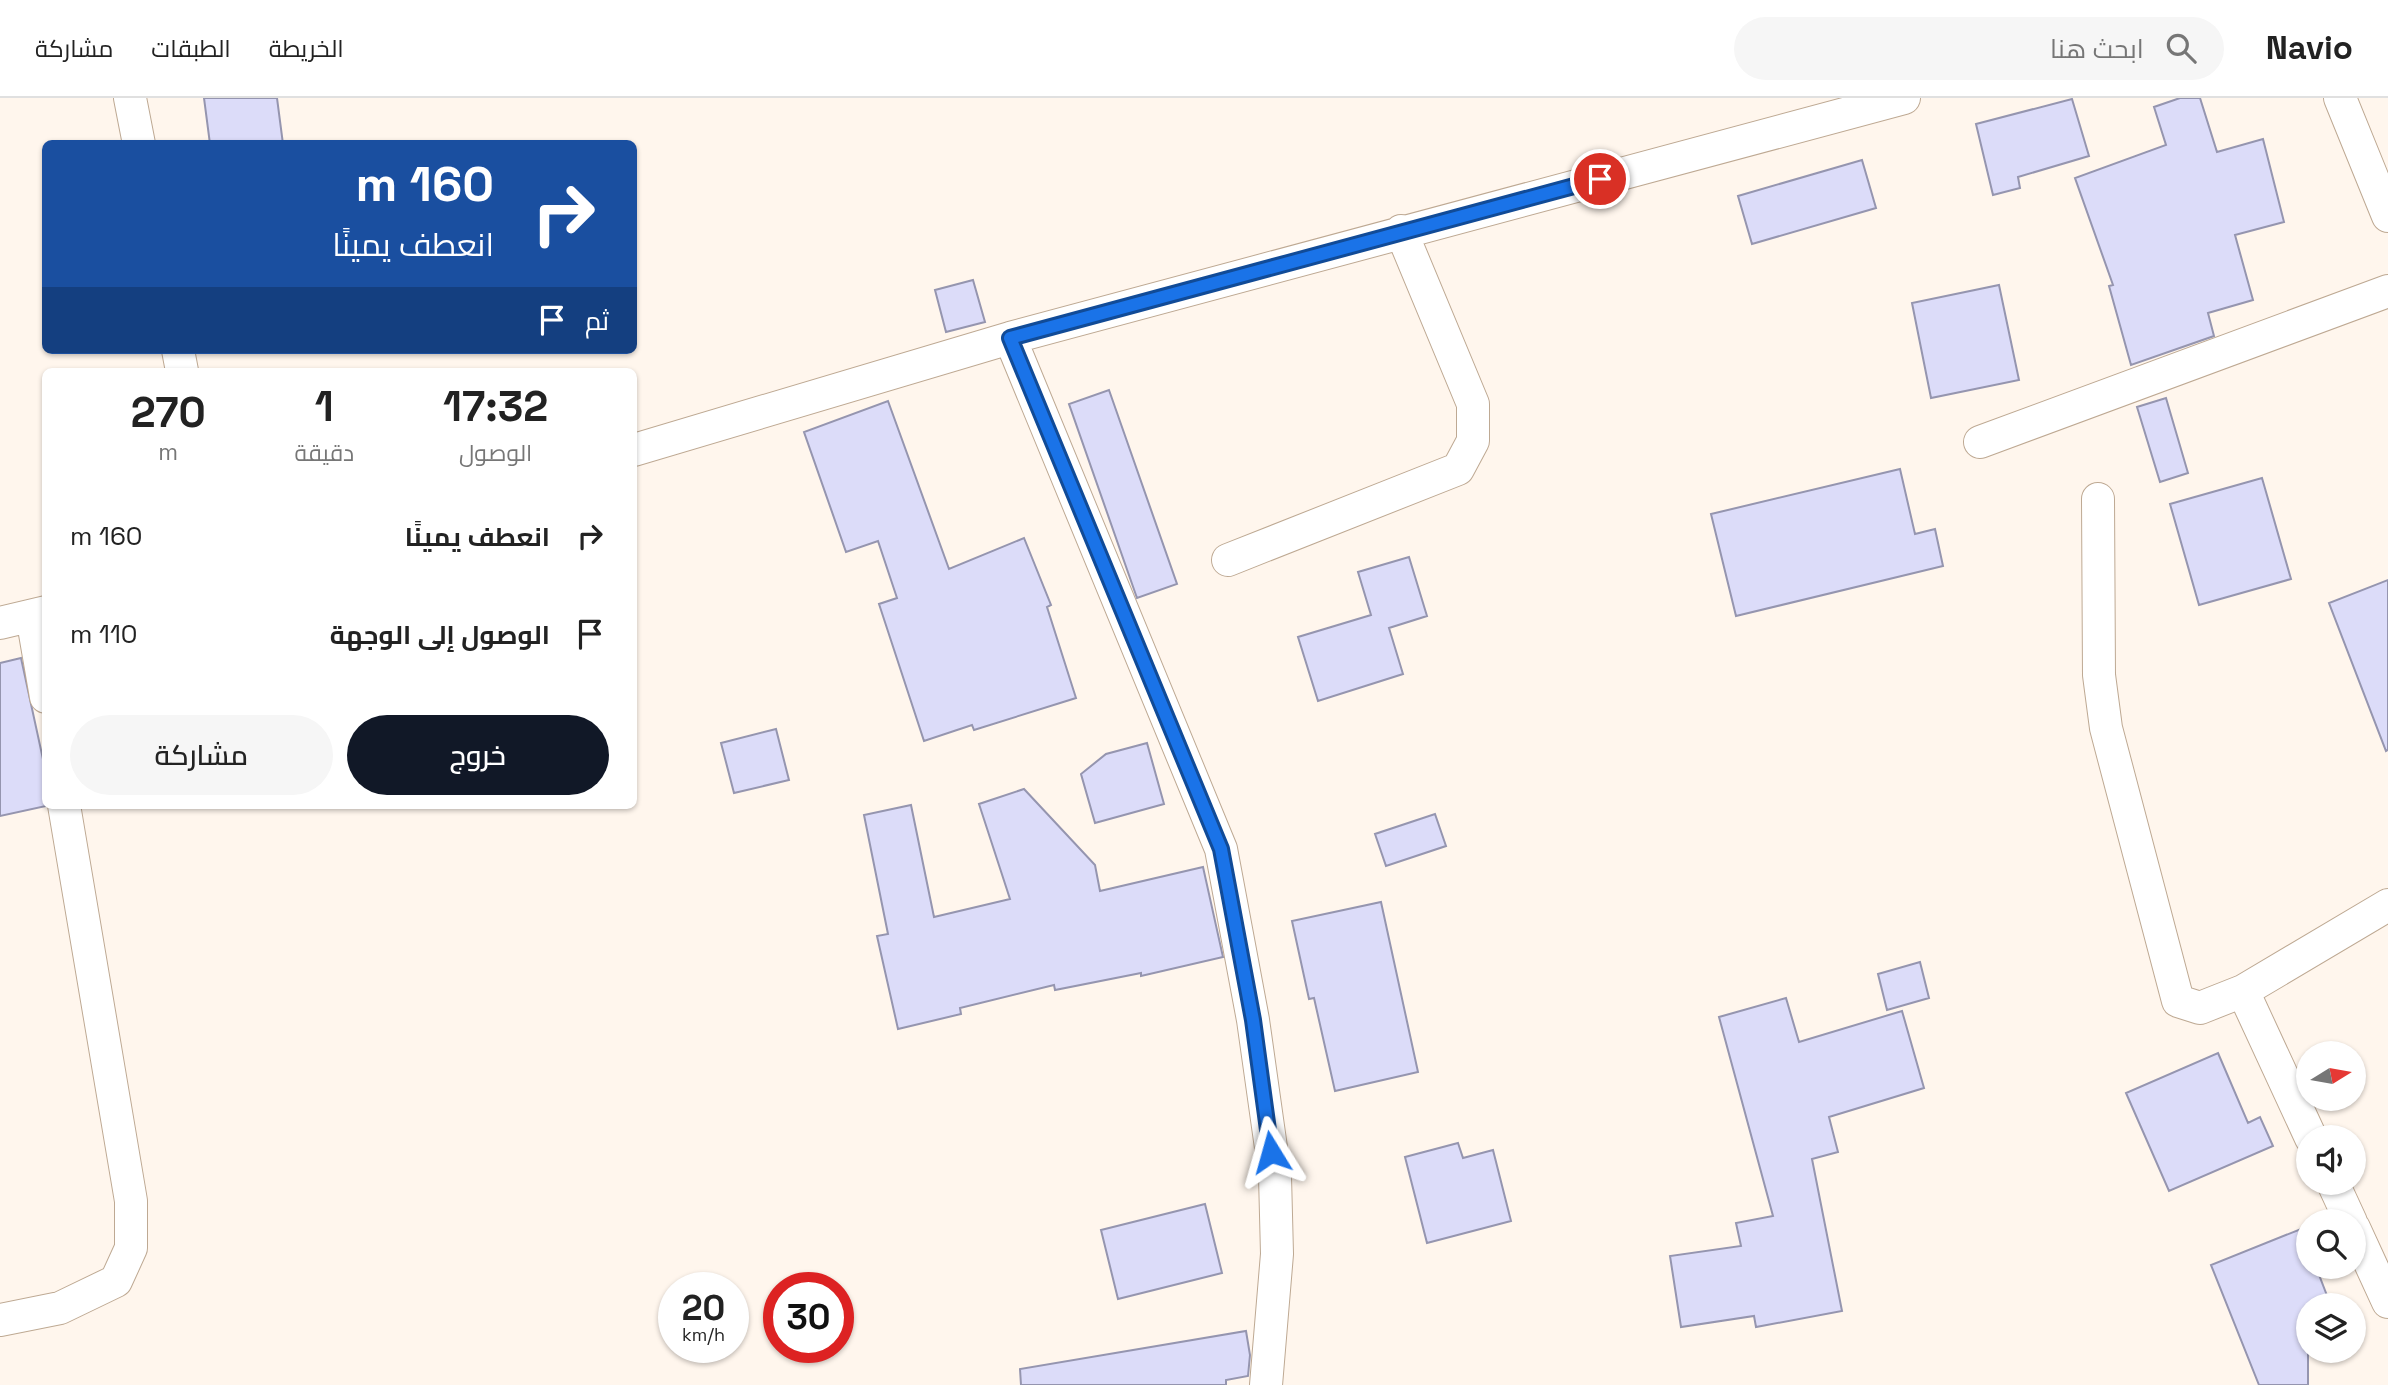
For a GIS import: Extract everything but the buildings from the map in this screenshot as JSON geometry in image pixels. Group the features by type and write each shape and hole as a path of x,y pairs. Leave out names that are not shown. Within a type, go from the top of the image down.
{"street":[{"path":"130,98 138,140"},
{"path":"637,449 1010,338 1904,98"},
{"path":"2340,98 2388,216"},
{"path":"1228,560 1458,469 1473,441 1473,404 1401,231"},
{"path":"1979,442 2388,291"},
{"path":"1010,338 1221,849 1253,1020 1275,1176 1277,1254 1266,1385"},
{"path":"2098,499 2099,675 2106,728 2178,1001 2200,1008 2243,991 2388,905"},
{"path":"0,623 39,614 42,649"},
{"path":"0,1320 60,1308 116,1281 131,1248 131,1201 65,809"},
{"path":"2243,991 2305,1125"},
{"path":"2366,1254 2388,1302"}],"route":[{"path":"1271,1152 1253,1020 1221,849 1010,338 1600,179"}]}
